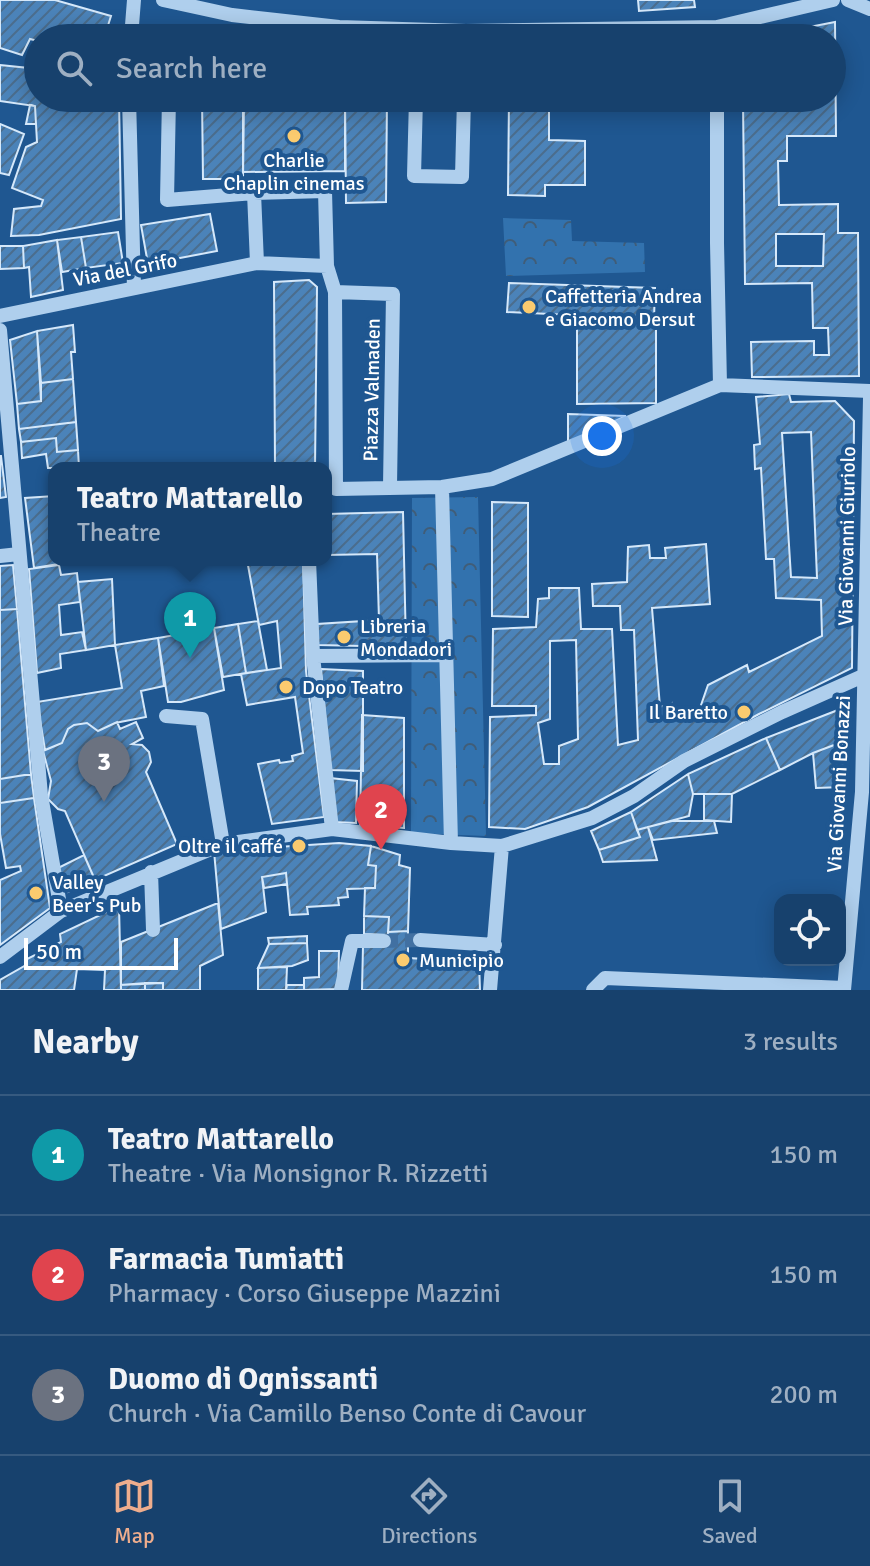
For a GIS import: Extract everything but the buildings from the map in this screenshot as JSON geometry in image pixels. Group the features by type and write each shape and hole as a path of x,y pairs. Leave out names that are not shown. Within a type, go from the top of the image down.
{"street":[{"path":"132,24 134,0"},
{"path":"163,0 232,15 312,24"},
{"path":"746,24 833,0"},
{"path":"848,0 870,9"},
{"path":"129,112 134,288"},
{"path":"169,112 167,200 254,193 257,263"},
{"path":"416,112 414,176 462,177 464,112"},
{"path":"717,112 720,385"},
{"name":"Piazza Valmaden","path":"254,193 325,191 327,266 335,292 332,462"},
{"name":"Via del Grifo","path":"0,316 257,263 327,266"},
{"name":"Piazza Valmaden","path":"332,492 390,486 393,294 335,292"},
{"path":"0,330 41,795 61,911"},
{"path":"390,486 442,487 492,479 720,385 870,391"},
{"name":"Via Giovanni Giuriolo","path":"867,676 870,398"},
{"path":"442,487 451,843"},
{"path":"0,556 19,554"},
{"path":"309,566 313,656 332,829"},
{"path":"313,656 446,655"},
{"path":"0,957 61,911 223,844 332,829 502,846 592,818 634,796 684,761 782,712 867,676"},
{"name":"Via Giovanni Bonazzi","path":"844,989 862,792 867,676"},
{"path":"166,716 202,719 223,844"},
{"path":"490,990 502,846"},
{"path":"151,872 153,930"},
{"path":"420,940 495,945"},
{"path":"341,990 352,941 384,941"},
{"path":"593,990 605,978 844,989"}],"green space":[{"path":"503,218 571,220 572,241 644,243 645,272 506,276"},
{"path":"478,497 486,836 411,833 412,498"}],"tunnel":[{"path":"384,941 420,940"}],"place":[{"name":"Charlie Chaplin cinemas","path":"294,136"},
{"name":"Caffetteria Andrea e Giacomo Dersut","path":"529,307"},
{"name":"Libreria Mondadori","path":"344,637"},
{"name":"Teatro Mattarello","path":"190,658"},
{"name":"Dopo Teatro","path":"286,687"},
{"name":"Il Baretto","path":"744,712"},
{"name":"Duomo di Ognissanti","path":"104,802"},
{"name":"Oltre il caffé","path":"299,846"},
{"name":"Farmacia Tumiatti","path":"381,850"},
{"name":"Valley Beer's Pub","path":"36,893"},
{"name":"Municipio","path":"403,960"}]}
